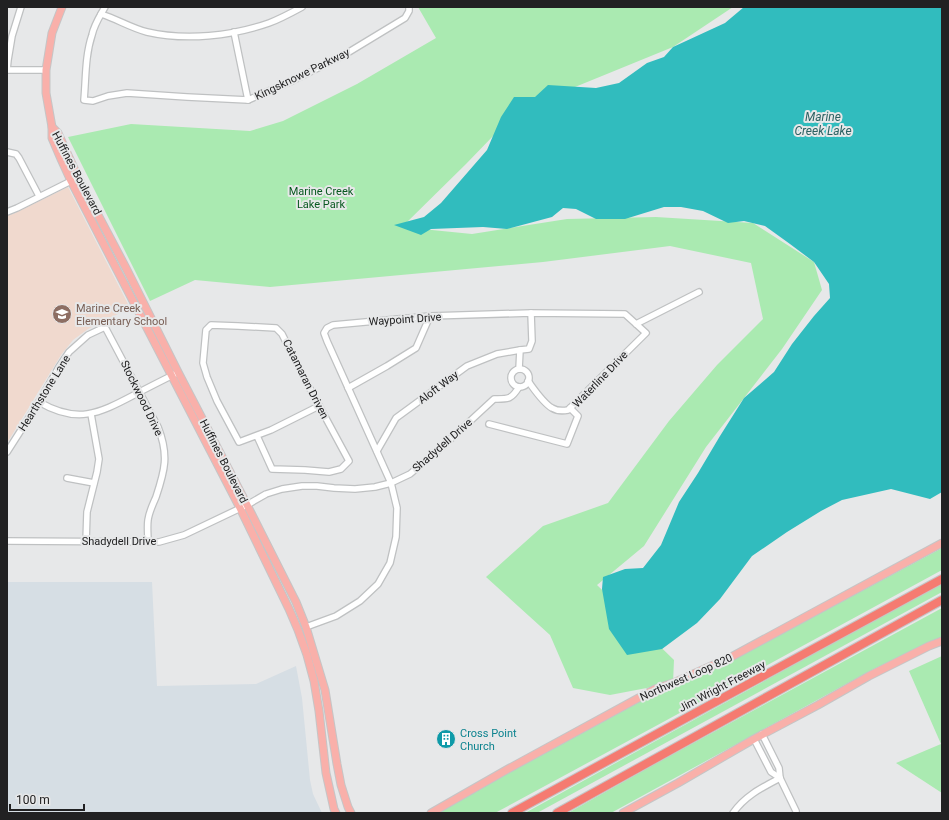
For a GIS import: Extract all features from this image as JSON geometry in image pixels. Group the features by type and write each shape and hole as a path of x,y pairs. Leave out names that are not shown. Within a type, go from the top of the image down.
{"highway":[{"name":"Jim Wright Freeway","path":"512,813 942,578"},
{"path":"556,813 942,600"}],"main road":[{"name":"Huffines Boulevard","path":"62,7 52,33 46,70 46,93 52,127 52,138 71,181 240,508 298,630 314,681 329,791 336,813"},
{"name":"Huffines Boulevard","path":"52,127 58,133 78,177 293,594 306,627 325,690 341,785 351,813"},
{"name":"Northwest Loop 820","path":"431,813 508,769 655,689 673,683 733,656 942,543"},
{"path":"298,630 306,627"},
{"path":"623,813 762,734 869,676 942,641"},
{"path":"325,766 337,764"}],"street":[{"path":"21,7 12,36 7,70 46,70"},
{"path":"105,7 101,14 135,28 159,34 192,37 234,32 270,23 302,7"},
{"name":"Kingsknowe Parkway","path":"101,14 92,33 90,43 87,60 84,100 93,101 108,96 127,93 248,100 292,81 344,55 405,18 409,11 409,7"},
{"path":"234,32 248,100"},
{"path":"7,152 16,154 19,158 39,196"},
{"path":"7,212 78,177"},
{"path":"118,272 126,268"},
{"path":"636,324 699,292"},
{"path":"519,369 520,350 529,348 532,341 531,313"},
{"name":"Waypoint Drive","path":"306,627 336,616 360,601 378,584 390,563 396,537 397,508 390,483 324,333 327,328 333,325 430,316 531,313 625,314 646,333"},
{"path":"348,388 416,348 430,316"},
{"name":"Catamaran Driven","path":"203,363 206,330 211,325 276,328 282,334 349,461 341,469 329,472 272,469 257,436"},
{"name":"Stockwood Drive","path":"105,327 163,439 165,450 163,477 149,514 148,542"},
{"name":"Hearthstone Lane","path":"7,452 69,352 88,335 105,327"},
{"name":"Waterline Drive","path":"489,424 567,444 578,416 570,408 646,333"},
{"name":"Aloft Way","path":"376,451 396,418 467,366 497,354 520,350"},
{"name":"Huffines Boulevard","path":"203,363 217,401 239,442 257,436"},
{"path":"519,369 526,373 528,381 541,398 552,408 560,411 568,410 570,408"},
{"path":"519,369 513,372 511,377 512,383 519,387 525,386 528,381"},
{"path":"39,402 54,410 67,413 91,414 114,405 178,372"},
{"name":"Shadydell Drive","path":"7,541 159,542 184,535 247,505 266,494 282,489 302,486 317,486 355,489 375,487 390,483 410,474 494,399 508,399 519,387"},
{"path":"257,436 319,406"},
{"path":"86,542 87,512 99,459 91,414"},
{"path":"66,478 94,482"},
{"path":"762,734 779,768 780,778 796,811"},
{"path":"754,739 771,772 780,778"},
{"path":"732,813 745,798 754,791 780,778"}],"shaded area":[{"name":"Marine Creek Elementary School","path":"68,187 130,308 88,329 73,340 61,355 7,443 7,215 13,214"},
{"path":"7,582 152,582 157,686 256,684 296,666 302,698 310,780 313,794 322,813 7,813"}],"green space":[{"name":"Marine Creek Lake Park","path":"418,7 733,7 673,47 575,87 527,101 402,227 472,234 567,219 656,217 753,223 814,262 822,290 782,349 706,447 644,546 597,585 674,660 673,683 610,695 573,688 550,635 486,577 543,526 608,503 669,421 717,365 763,319 751,263 670,246 543,262 270,287 195,280 150,301 68,137 131,124 250,131 283,121 357,84 436,38"},
{"path":"942,548 942,570 495,813 436,813 654,694 742,655"},
{"path":"942,583 942,592 537,813 525,813"},
{"path":"942,608 942,638 872,670 611,813 568,813 662,760"},
{"path":"942,656 942,793 896,763 941,744 909,671"}],"water":[{"name":"Marine Creek Lake","path":"744,7 942,7 942,492 930,499 891,489 842,500 787,532 752,556 720,599 697,623 662,649 627,655 609,629 602,589 603,577 625,569 643,568 661,545 679,502 744,398 774,372 792,344 830,298 829,284 814,262 765,226 744,221 728,223 703,211 681,207 664,207 625,219 596,219 576,209 563,208 552,217 507,229 483,227 431,229 421,235 394,225 424,217 441,203 487,150 501,117 514,97 535,97 548,85 596,88 619,83 647,63 664,57 673,47 725,23"}],"place":[{"name":"Marine Creek Elementary School","path":"62,314"},
{"name":"Cross Point Church","path":"446,739"}]}
